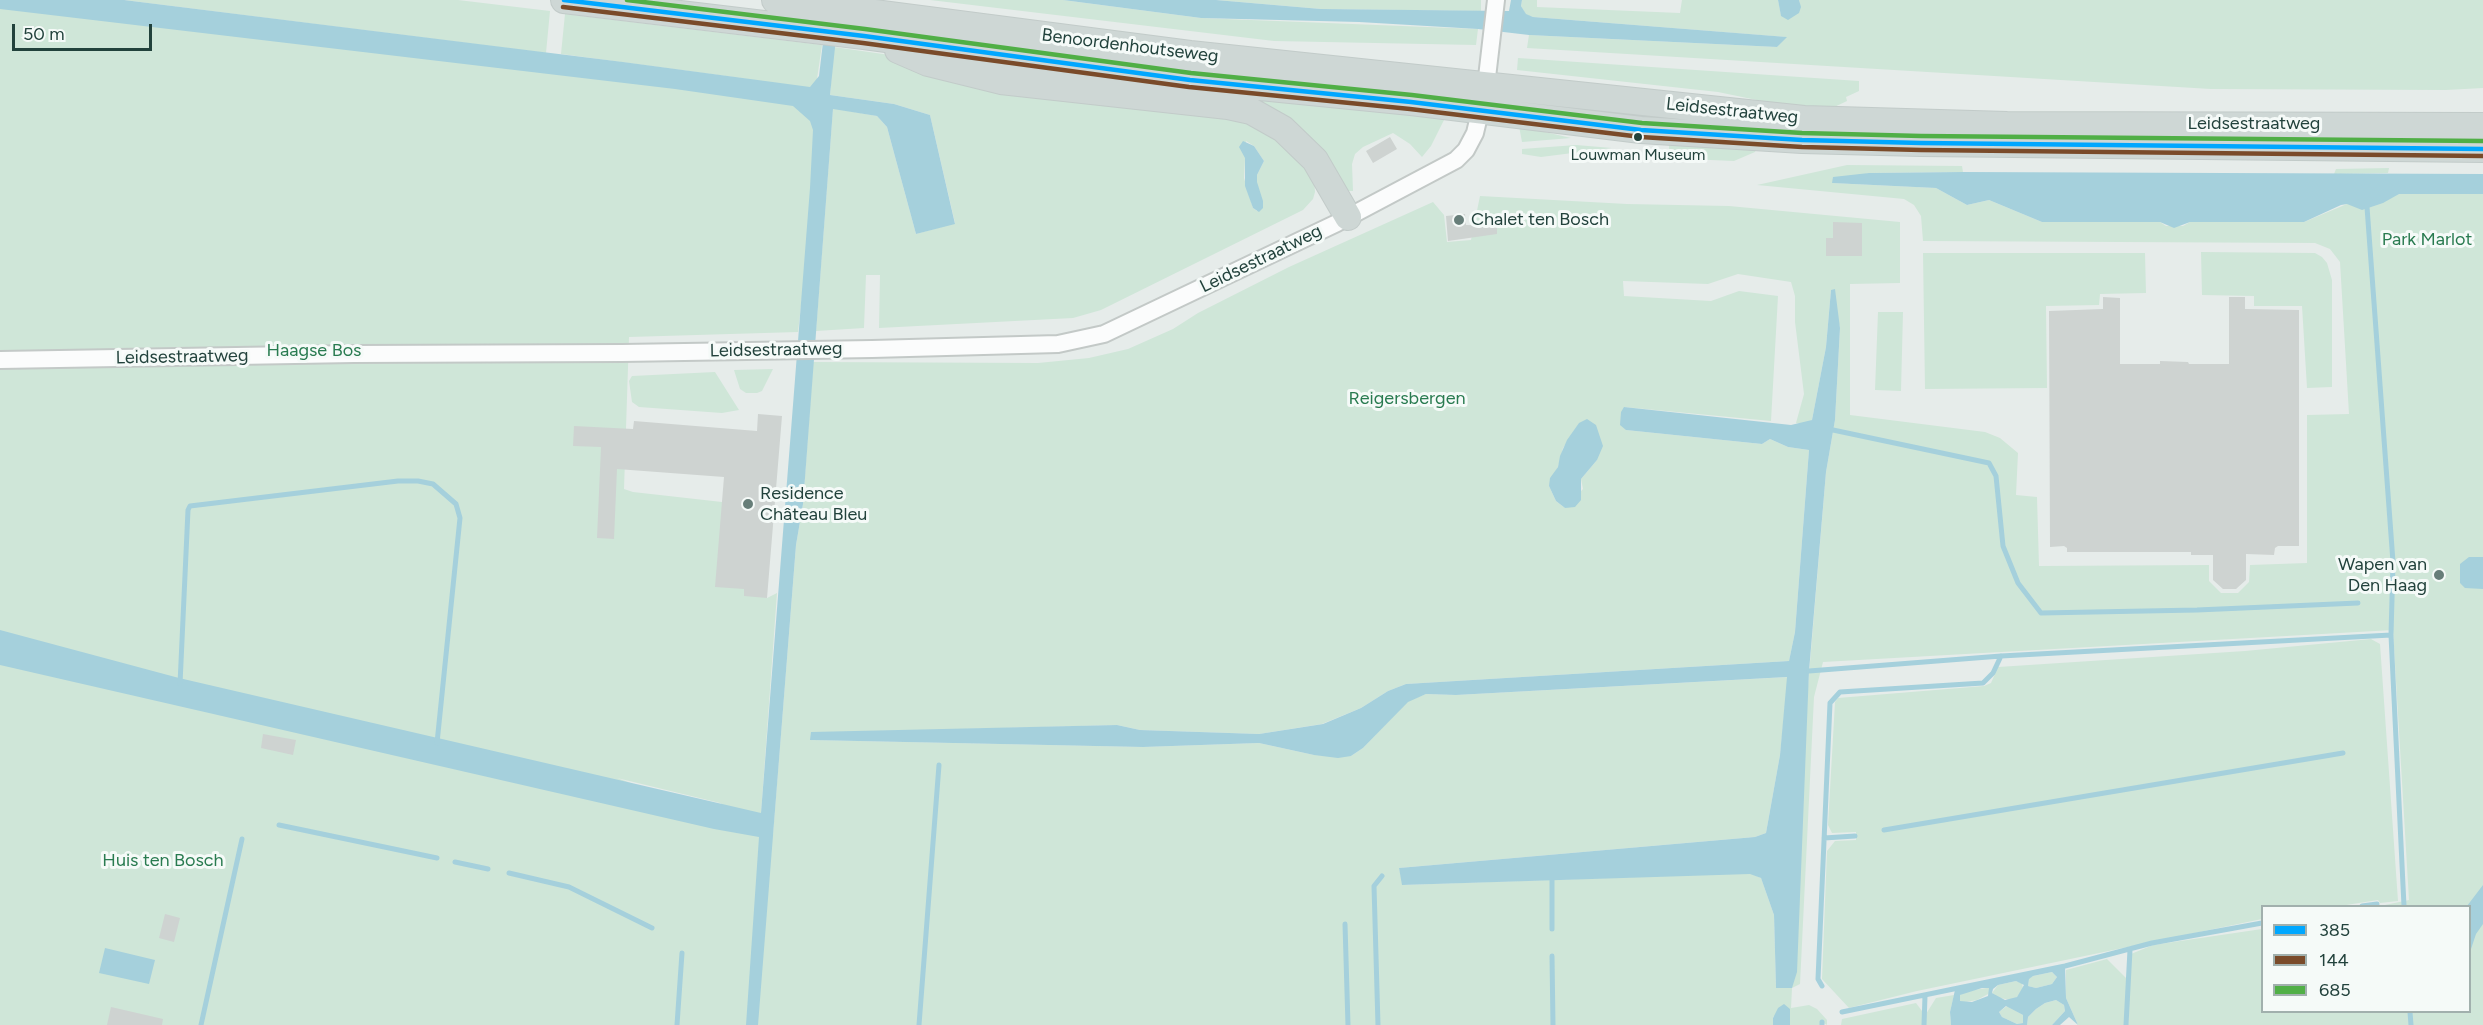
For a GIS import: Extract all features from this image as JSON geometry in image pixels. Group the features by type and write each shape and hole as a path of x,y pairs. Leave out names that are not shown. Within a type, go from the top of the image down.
{"main road":[{"name":"Benoordenhoutseweg","path":"564,0 864,36 1190,80 1480,110"},
{"name":"Benoordenhoutseweg","path":"775,0 1190,54 1486,86"},
{"path":"864,36 928,63 1000,81 1228,106 1251,111 1283,129 1315,160 1348,217"},
{"name":"Leidsestraatweg","path":"1486,86 1804,119 2007,125 2483,126"},
{"name":"Leidsestraatweg","path":"1480,110 1641,130 1802,140 1979,144 2483,148"}],"street":[{"path":"1480,110 1486,86 1496,0"},
{"name":"Leidsestraatweg","path":"0,360 788,350 1058,344 1104,334 1348,217 1456,160 1466,150 1475,133 1480,110"}],"green space":[{"path":"124,0 458,0 550,11 546,53"},
{"path":"930,0 1063,0 1201,18 1478,29 1476,45 1274,41"},
{"path":"1216,0 1481,0 1481,11 1321,9"},
{"path":"1522,0 1537,0 1537,7 1680,13 1682,0 1778,0 1781,15 1800,5 1799,0 2483,0 2483,88 2446,90 2211,89 1527,48 1529,35 1777,47 1786,37 1533,17 1526,15 1521,6"},
{"path":"0,3 748,79 561,54 565,14 822,45 817,79 826,88 798,332 629,337 624,489 722,502 744,589 767,598 777,593 761,814 617,778 773,834 796,545 803,504 813,362 1038,363 1089,358 1128,349 1173,329 1198,313 1289,267 1433,202 1444,215 1447,242 1471,240 1480,196 1627,204 1729,206 1900,222 1900,283 1850,284 1850,415 1985,432 2000,438 2018,453 2016,495 2037,497 2039,566 2209,565 2209,581 2221,593 2238,593 2249,582 2250,565 2307,563 2307,415 2349,414 2340,262 2330,249 2315,243 1923,241 1921,216 1914,205 1904,199 1757,185 1847,165 1962,166 1963,172 1869,173 1832,183 1936,188 1967,205 1989,200 2042,222 2160,222 2166,226 2183,226 2190,222 2304,222 2347,204 2368,183 2483,184 2483,1025 2128,1025 2131,954 2153,945 2261,929 2261,1013 2471,1013 2471,905 2385,905 2409,900 2393,630 1823,662 1814,697 1800,984 1792,988 1791,1008 1809,1005 1817,1009 1827,1020 1827,1025 1820,1021 1820,1025 1790,1025 1790,1009 1773,1017 1773,1025 0,1025","holes":["1738,274 1791,282 1795,296 1795,322 1804,394 1796,423 1805,424 1812,420 1826,347 1831,290 1840,328 1835,420 1826,472 1808,686 1776,988 1774,915 1761,878 1750,873 1403,885 1399,868 1755,837 1766,833 1780,755 1788,677 1456,695 1426,694 1408,701 1363,748 1351,756 1314,755 1259,743 1143,747 811,740 927,730 1117,725 1140,730 1259,734 1322,724 1361,708 1388,691 1406,684 1789,661 1795,632 1809,450 1788,447 1770,439 1762,444 1626,430 1624,407 1771,421 1778,296 1739,291 1711,301 1624,296 1623,281 1708,284","1579,424 1597,460 1581,479 1583,489 1565,508 1556,501 1549,486 1558,467 1563,448"]},
{"path":"834,47 904,57 1255,123 1295,155 1314,179 1315,192 1313,199 1303,210 1101,310 1073,318 879,328 880,275 866,275 864,328 816,331 833,108 877,116 887,127 916,234 955,223 930,115 894,104 830,95","holes":["1246,141 1254,146 1264,161 1257,175 1257,211 1253,208 1244,178"]},
{"path":"1518,58 1859,81 1859,91 1846,97 1847,101 1828,110 1776,104 1718,92 1517,70"},
{"path":"1230,97 1445,118 1431,146 1422,157 1410,144 1393,133 1363,147 1355,154 1352,164 1353,191 1348,191"},
{"path":"1519,126 1571,138 1522,142"},
{"path":"1669,143 1757,147 1755,152 1734,161 1687,159 1669,153"},
{"path":"1576,145 1612,148 1541,157 1522,154 1522,149"},
{"path":"2389,168 2388,173 2334,174 2336,169"},
{"path":"2201,252 2315,253 2322,257 2327,263 2332,280 2332,387 2307,388 2302,306 2254,306 2254,296 2202,295"},
{"path":"1923,253 2145,253 2146,293 2100,294 2099,305 2046,306 2047,388 1925,389"},
{"path":"1878,312 1903,312 1901,391 1875,390"},
{"path":"773,369 762,391 757,393 746,393 740,389 734,370"},
{"path":"715,372 739,410 722,413 639,407 632,402 629,381 632,376"},
{"path":"2371,639 2380,644 2398,901 2380,903 2378,900 2346,905 2261,905 2261,919 1917,991 1849,1008 1822,979 1827,851 1835,841 1856,840 1856,832 1832,833 1828,825 1835,702 1838,698 1984,686 1991,683 1998,667 2245,651"},
{"path":"2107,959 2128,980 2126,1025 2078,1025 2066,998 2066,970"},
{"path":"2052,972 2057,977 2052,984 2036,988 2028,986 2029,978"},
{"path":"2016,981 2022,983 2023,989 2012,1000 1999,998 1992,993 1998,985"},
{"path":"1989,988 1990,993 1977,1000 1960,1002 1960,995 1966,991"},
{"path":"1954,995 1950,1012 1951,1025 1926,1025 1926,1014 1936,998"},
{"path":"2056,1000 2064,1005 2065,1011 2052,1025 2027,1025 2028,1017 2036,1009"},
{"path":"1916,1003 1922,1011 1922,1025 1841,1025 1842,1019"},
{"path":"2007,1006 2023,1015 2023,1023 2017,1024 2002,1017 1999,1012"}],"water":[{"path":"0,0 124,0 810,87 819,76 828,0 840,0 830,95 894,104 930,115 955,224 916,234 887,127 877,116 833,109 803,504 796,545 758,1025 746,1025 759,837 714,829 0,665 0,630 179,678 761,813 810,188 813,130 810,121 793,106 675,89 0,9"},
{"path":"1063,0 1216,0 1321,9 1509,11 1511,0 1522,0 1521,6 1526,14 1533,17 1787,37 1777,47 1529,35 1478,29 1359,22 1201,18"},
{"path":"1778,0 1799,0 1801,7 1799,13 1788,20 1781,16"},
{"path":"1243,141 1254,146 1264,161 1257,175 1263,201 1263,208 1259,212 1253,208 1245,186 1245,158 1239,147"},
{"path":"1869,173 2483,174 2483,194 2399,194 2383,203 2362,210 2347,204 2341,205 2304,222 2190,222 2174,228 2160,222 2042,222 1989,200 1967,205 1936,188 1832,183 1833,177"},
{"path":"1835,289 1840,328 1835,420 1826,472 1809,671 1797,972 1792,988 1776,988 1774,915 1761,878 1750,874 1402,885 1399,868 1755,837 1766,833 1780,755 1787,677 1456,695 1426,694 1408,702 1363,748 1351,756 1338,758 1259,743 1143,747 810,740 811,732 1117,725 1140,730 1259,734 1323,724 1361,708 1388,691 1406,684 1789,661 1795,632 1809,450 1788,447 1770,439 1762,444 1626,430 1620,425 1621,412 1624,407 1791,425 1812,420 1826,347 1831,290"},
{"path":"1587,419 1596,425 1603,446 1597,460 1581,479 1581,500 1575,507 1565,508 1556,501 1549,486 1550,478 1558,467 1567,440 1579,423"},
{"path":"2469,557 2483,557 2483,589 2465,588 2460,583 2460,564"},
{"path":"2483,885 2483,924 2476,934 2471,949 2471,905 2468,905"},
{"path":"105,948 155,960 149,984 99,973"},
{"path":"2065,966 2066,998 2078,1025 2069,1017 2060,1025 2052,1025 2065,1011 2064,1005 2056,1000 2036,1009 2028,1017 2027,1025 1951,1025 1950,1012 1955,990","holes":["2052,972 2057,977 2052,984 2036,988 2028,986 2029,979","2016,981 2024,985 2017,997 2005,1000 1992,993 1998,985","1982,988 1989,988 1988,996 1972,1002 1960,1001 1960,995","2006,1006 2023,1015 2023,1023 2017,1024 2002,1017 1999,1012"]},
{"path":"1784,1004 1790,1009 1790,1025 1773,1025 1773,1018 1778,1008"}],"building":[{"path":"1390,137 1397,149 1373,163 1366,151"},
{"path":"1465,214 1466,225 1497,226 1497,234 1448,241 1446,216"},
{"path":"1833,222 1862,223 1862,256 1826,256 1826,238 1833,238"},
{"path":"2103,297 2120,298 2120,364 2160,364 2160,361 2229,364 2229,297 2245,297 2245,309 2299,310 2299,546 2278,546 2275,548 2274,555 2246,554 2246,580 2236,589 2223,589 2213,580 2213,555 2191,555 2191,552 2067,552 2064,546 2050,547 2049,311 2103,309"},
{"name":"Residence Château Bleu","path":"758,414 782,416 767,598 744,596 744,589 715,587 724,477 617,469 614,539 597,538 601,447 573,446 574,426 633,429 634,421 757,431"},
{"path":"263,734 296,740 293,755 261,748"},
{"path":"165,914 180,918 174,942 159,938"},
{"path":"111,1007 163,1019 162,1025 107,1025"}],"waterway":[{"path":"2367,207 2393,562 2391,635 2404,905"},
{"path":"1833,430 1989,463 1996,476 2003,546 2018,583 2041,613 2197,610 2358,603"},
{"path":"180,684 190,506 398,481 433,484 456,504 460,518 437,743"},
{"path":"1809,671 2001,656 2391,635"},
{"path":"1822,986 1818,979 1830,703 1840,692 1983,683 1993,673 2001,656"},
{"path":"1884,830 2343,753"},
{"path":"919,1025 939,765"},
{"path":"279,825 437,858"},
{"path":"1824,838 1855,836"},
{"path":"201,1025 242,839"},
{"path":"455,862 488,869"},
{"path":"509,873 569,887 652,928"},
{"path":"1378,1025 1374,886 1382,876"},
{"path":"1552,879 1552,929"},
{"path":"2370,905 2377,904"},
{"path":"1842,1012 2065,966 2152,943 2261,923"},
{"path":"1345,924 1348,1025"},
{"path":"2126,1025 2130,950"},
{"path":"677,1025 682,953"},
{"path":"1552,956 1553,1025"},
{"path":"1924,1025 1925,996"},
{"path":"2410,1013 2411,1025"}],"transit line":[{"name":"385","path":"564,0 864,36 1190,80 1411,102 1641,130 1802,140 1921,143 2483,149"},
{"name":"685","path":"627,0 1191,73 1412,95 1642,123 1802,133 1921,136 2483,141"},
{"name":"144","path":"563,7 863,43 1189,87 1410,109 1641,137 1802,147 1921,150 2483,156"}],"place":[{"name":"Louwman Museum","path":"1638,137"},
{"name":"Chalet ten Bosch","path":"1459,220"},
{"name":"Residence Château Bleu","path":"748,504"},
{"name":"Wapen van Den Haag","path":"2439,575"}],"park label":[{"name":"Park Marlot","path":"2427,240"},
{"name":"Haagse Bos","path":"314,351"},
{"name":"Reigersbergen","path":"1407,399"},
{"name":"Huis ten Bosch","path":"163,861"}]}
